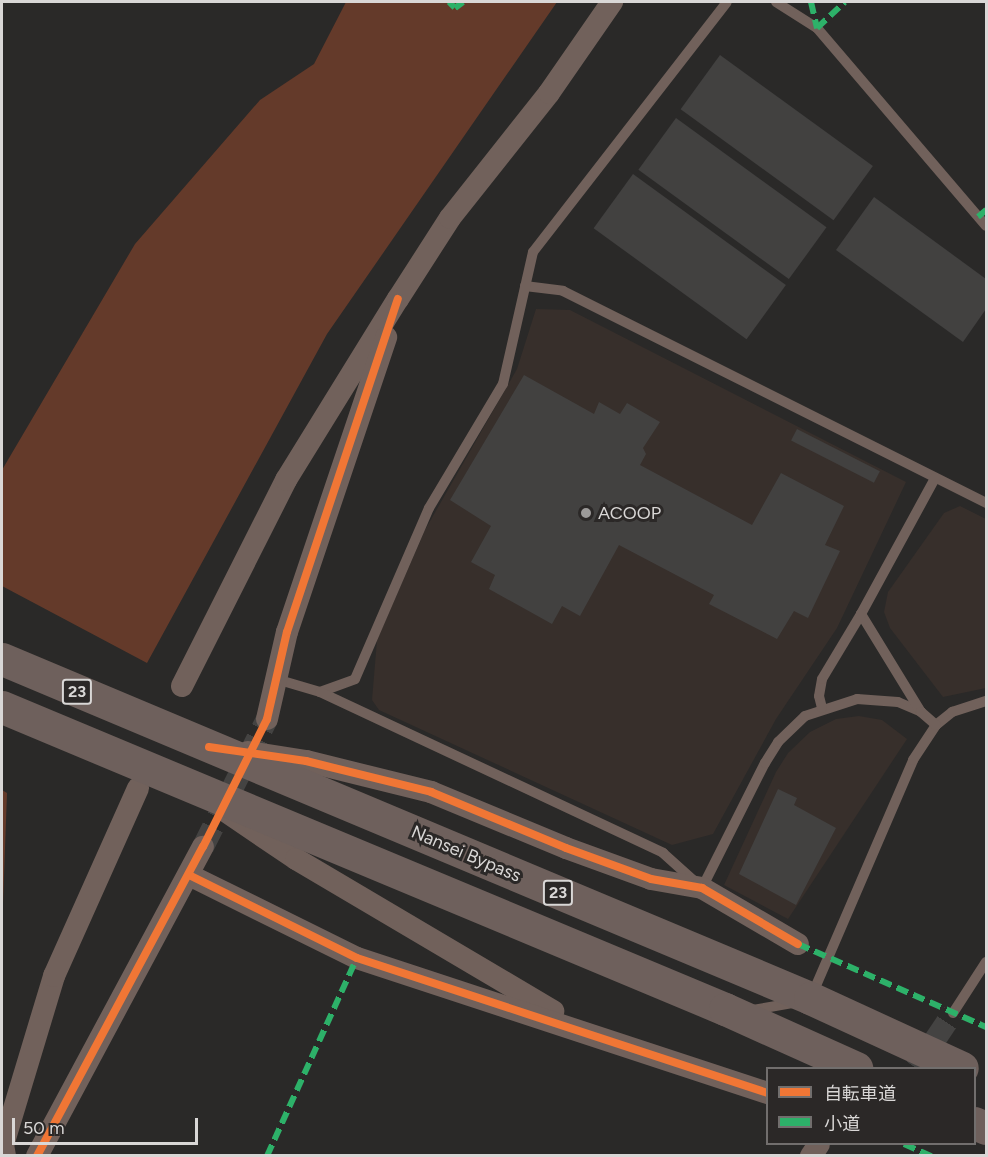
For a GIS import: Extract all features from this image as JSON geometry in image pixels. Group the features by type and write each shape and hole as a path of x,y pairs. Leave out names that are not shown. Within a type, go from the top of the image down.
{"highway":[{"name":"Nansei Bypass","path":"2,658 152,725 810,998 960,1067"},
{"name":"23","path":"2,707 135,776 192,789 725,1009 854,1067"}],"street":[{"path":"182,686 286,480 398,299 450,218 549,93 612,2"},
{"path":"267,719 287,632 398,299"},
{"path":"209,747 306,760 431,792 576,852 651,879 702,888 798,944"},
{"path":"5,1155 3,1145 54,976 135,776"},
{"path":"192,789 296,859 588,1032"},
{"path":"38,1155 203,847"},
{"path":"189,875 357,958 766,1092"}],"lane":[{"path":"320,692 355,679 429,508 503,384 533,252 727,2"},
{"path":"776,2 817,28 987,226"},
{"path":"525,286 563,291 987,503"},
{"path":"822,708 819,696 822,679 861,614 935,478"},
{"path":"861,614 921,712 936,725"},
{"path":"276,679 320,692 663,853 702,888 778,742 805,716 822,708 857,699 881,699 921,712"},
{"path":"725,1009 771,1009 810,998 913,760 936,725 952,712 987,701"},
{"path":"953,1013 987,962"}],"shaded area":[{"path":"346,2 557,2 327,334 147,663 2,586 2,470 135,244 260,100 314,64"},
{"path":"536,309 570,310 906,482 837,628 776,719 713,834 672,845 379,710 372,700 377,640 425,530 517,369"},
{"path":"960,506 986,519 986,688 943,697 890,628 884,612 888,592 944,513"},
{"path":"859,716 882,720 907,739 788,919 724,885 776,772 788,753 810,732 836,719"},
{"path":"2,790 7,793 2,931"}],"building":[{"path":"720,55 873,166 834,220 681,109"},
{"path":"676,118 826,227 789,279 638,170"},
{"path":"633,174 786,285 747,339 594,228"},
{"path":"874,197 986,279 986,309 963,342 836,250"},
{"path":"524,375 594,414 599,402 620,414 627,403 660,422 643,448 646,454 640,465 752,525 781,473 844,506 825,545 840,551 808,618 794,611 777,639 709,604 714,595 619,545 580,616 562,606 552,624 489,589 495,575 471,562 491,526 450,500"},
{"path":"797,429 880,471 874,483 791,441"},
{"path":"778,789 797,798 794,805 836,828 796,905 739,874"}],"tunnel":[{"path":"203,847 267,719"},
{"path":"917,1067 953,1013"}],"marked path":[{"path":"449,2 455,8 463,2"},
{"path":"811,2 817,28 845,2"},
{"path":"978,217 986,210"},
{"path":"798,944 986,1027"},
{"path":"267,1156 357,958"},
{"path":"906,1145 931,1156"}],"cycle path":[{"path":"37,1156 203,847 267,719 287,632 398,299"},
{"path":"209,747 306,761 431,792 566,848 651,879 702,888 798,944"},
{"path":"189,875 357,958 766,1092"}],"place":[{"name":"ACOOP","path":"586,513"}]}
